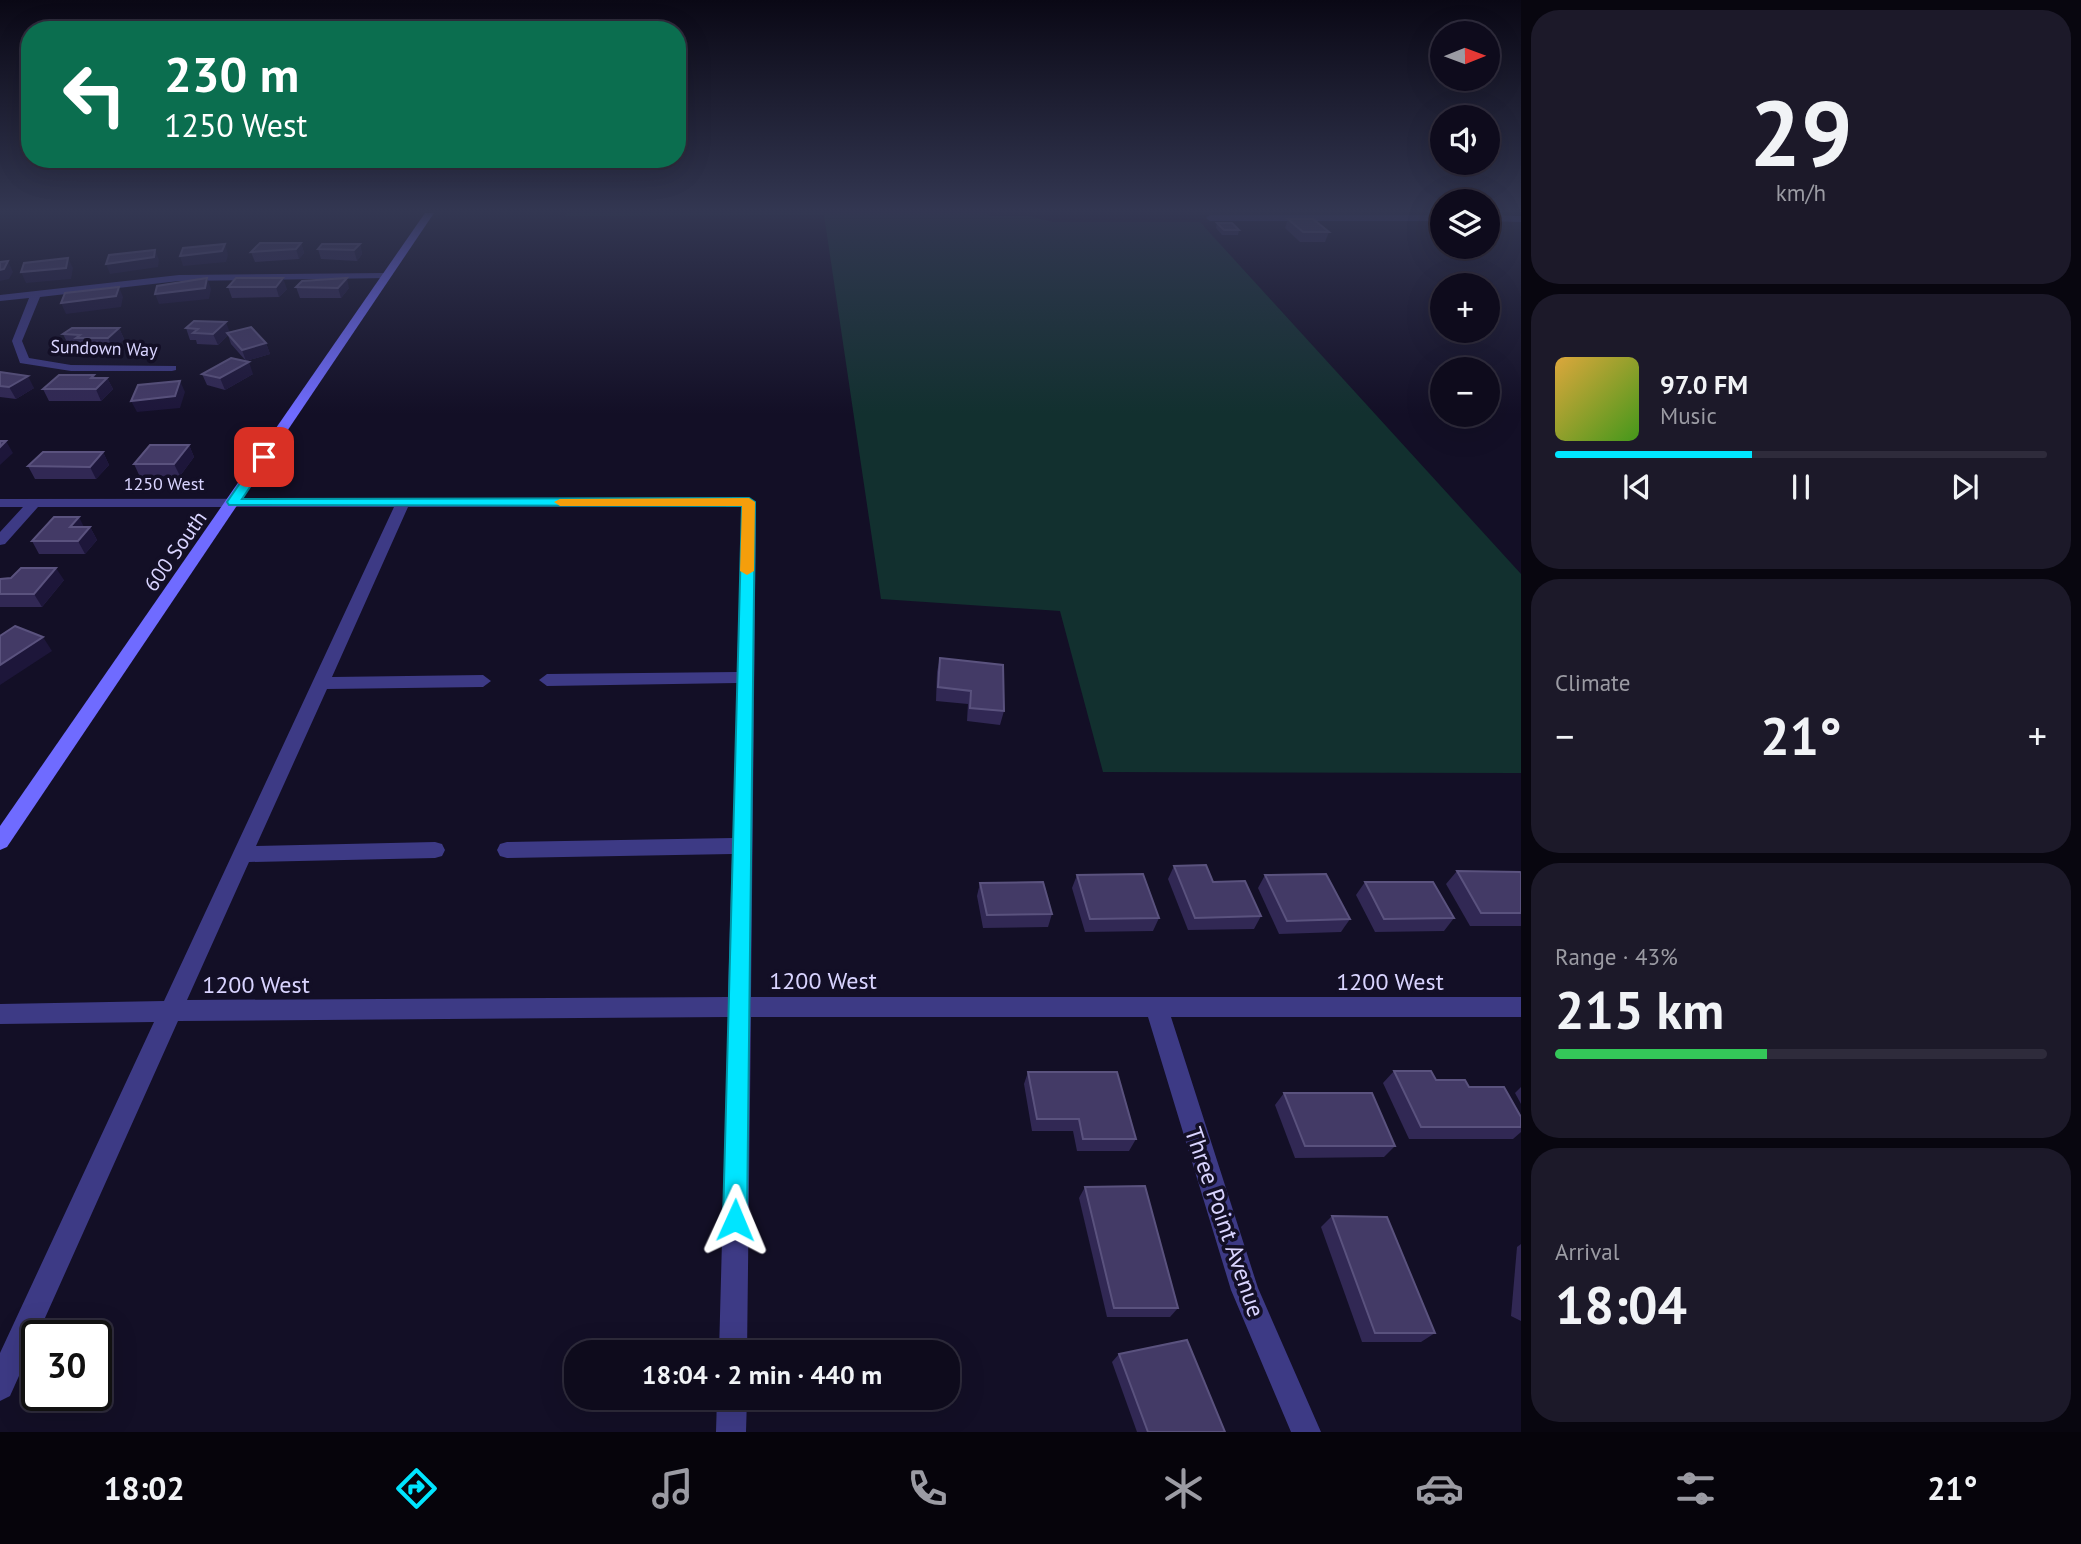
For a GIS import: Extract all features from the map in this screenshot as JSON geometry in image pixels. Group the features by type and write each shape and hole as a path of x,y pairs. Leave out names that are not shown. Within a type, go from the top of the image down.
{"main road":[{"name":"600 South","path":"0,842 382,280"}],"street":[{"path":"0,298 163,280"},
{"name":"Sundown Way","path":"36,294 17,341 24,361 71,368 172,368"},
{"path":"0,1385 403,502"},
{"name":"1250 West","path":"0,503 749,502 745,677"},
{"path":"0,541 34,503"},
{"path":"547,680 745,677 733,1340"},
{"path":"321,682 483,681"},
{"path":"507,850 742,846"},
{"path":"242,854 435,849"},
{"name":"1200 West","path":"0,1014 171,1010 973,1005 1157,1008 1521,1007"},
{"name":"Three Point Avenue","path":"1157,1008 1245,1290 1306,1432"},
{"path":"731,1432 732,1410"}],"green space":[{"path":"834,280 1253,280 1521,574 1521,773 1103,772 1060,611 881,599"}],"building":[{"path":"207,280 205,288 155,294 157,286"},
{"path":"234,280 282,280 276,287 228,287"},
{"path":"345,280 338,288 296,287 302,281"},
{"path":"119,287 116,296 61,303 65,293"},
{"path":"194,321 226,322 213,334 193,333 198,329 186,328"},
{"path":"251,327 266,343 242,350 227,333"},
{"path":"72,328 119,328 108,338 76,338 80,335 63,334"},
{"path":"231,358 249,362 220,378 202,374"},
{"path":"0,372 28,376 9,387 0,386"},
{"path":"59,375 94,375 91,378 107,378 96,389 43,389"},
{"path":"180,381 175,396 131,401 138,385"},
{"path":"150,445 189,445 174,464 134,464"},
{"path":"43,452 103,452 90,467 28,466"},
{"path":"54,517 79,517 70,527 90,527 78,541 32,541"},
{"path":"21,568 56,568 34,594 0,594 0,579 11,578"},
{"path":"15,626 43,637 0,665 0,636"},
{"path":"940,658 1003,665 1004,711 970,708 971,691 938,687"},
{"path":"1206,865 1213,882 1245,881 1261,916 1195,918 1174,866"},
{"path":"1457,871 1520,872 1521,913 1481,913"},
{"path":"1143,874 1159,918 1090,919 1077,875"},
{"path":"1326,874 1350,919 1287,921 1265,875"},
{"path":"1043,882 1052,914 987,915 980,883"},
{"path":"1365,882 1433,882 1454,918 1384,919"},
{"path":"1394,1071 1431,1071 1436,1080 1465,1080 1469,1087 1504,1087 1521,1117 1521,1127 1421,1127"},
{"path":"1028,1072 1117,1072 1136,1139 1083,1139 1079,1119 1037,1119"},
{"path":"1284,1093 1372,1093 1395,1146 1305,1146"},
{"path":"1145,1186 1178,1308 1114,1308 1085,1187"},
{"path":"1332,1216 1387,1217 1435,1333 1375,1333"},
{"path":"1187,1340 1225,1432 1148,1432 1119,1354"}],"slow traffic":[{"path":"560,502 749,502 747,571"}],"route":[{"path":"264,457 233,502 749,502 735,1220"}]}
